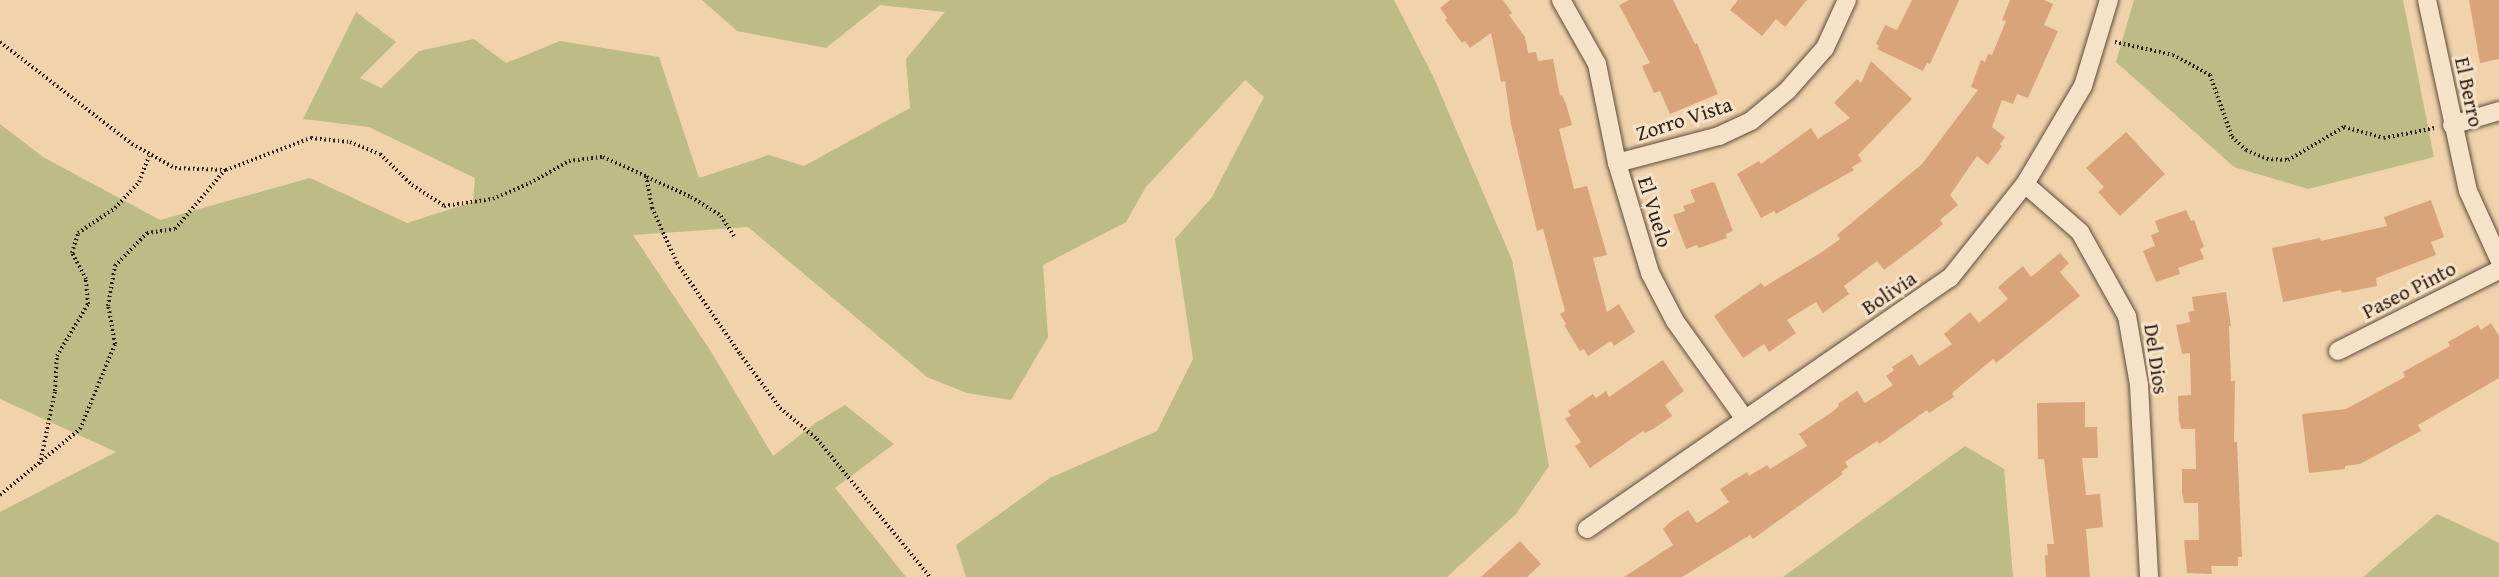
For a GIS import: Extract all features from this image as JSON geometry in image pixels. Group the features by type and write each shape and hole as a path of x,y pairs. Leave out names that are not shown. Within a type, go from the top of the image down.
{"street":[{"name":"El Vuelo","path":"1562,0 1597,64 1617,163 1650,273 1675,321 1745,419"},
{"name":"Zorro Vista","path":"1617,163 1719,136 1751,121 1787,92 1824,48 1847,0"},
{"name":"Bolivia","path":"1587,529 1950,278 2025,184 2083,86 2109,0"},
{"name":"El Berro","path":"2427,0 2468,191 2499,259"},
{"path":"2452,124 2499,111"},
{"name":"Del Dios","path":"2025,184 2080,232 2127,316 2139,385 2149,577"},
{"name":"Paseo Pinto","path":"2338,351 2499,270"}],"path":[{"path":"2097,39 2173,55 2210,75 2232,137 2246,150 2267,159 2288,160 2344,127 2384,138 2452,124"},
{"path":"0,42 149,156 175,168 226,170 311,138 350,142 380,154 412,185 444,206 493,199 530,183 569,161 603,157 692,197 721,216 734,236"},
{"path":"40,464 55,391 57,356 88,304 86,279 72,253 78,233 115,208 139,182 149,156"},
{"path":"0,495 80,429 115,344 108,306 115,266 147,233 175,229 226,170"},
{"path":"646,176 652,208 677,263 740,354 780,408 817,439 930,577"}],"shaded area":[{"path":"702,0 1394,0 1433,76 1512,260 1549,466 1516,514 1447,577 966,577 956,545 1050,478 1157,431 1193,359 1175,239 1212,197 1264,97 1245,80 1146,187 1126,222 1043,265 1048,337 1011,400 967,393 927,377 748,227 633,235 710,350 773,456 817,422 845,405 894,444 835,488 906,577 0,577 0,512 116,452 0,399 0,124 43,157 160,220 310,178 407,223 473,202 475,178 369,127 303,119 356,12 396,42 360,78 381,88 419,51 474,39 506,63 560,41 659,57 699,178 769,155 804,166 910,108 906,59 945,12 880,5 826,48 737,31"},
{"path":"2134,0 2403,0 2434,157 2308,189 2234,167 2116,62"},
{"path":"1965,446 2004,469 2013,577 1783,577"},
{"path":"2437,514 2499,543 2499,577 2363,577"}],"building":[{"path":"1450,0 1503,0 1512,13 1509,15 1525,37 1528,53 1536,52 1538,61 1553,59 1560,96 1562,95 1566,104 1572,125 1559,129 1574,189 1587,186 1607,255 1593,258 1607,312 1619,304 1635,332 1614,346 1611,341 1588,356 1584,349 1580,351 1564,325 1566,324 1560,314 1565,311 1543,229 1537,231 1511,124 1505,81 1501,82 1491,33 1470,48 1465,41 1462,43 1445,20 1447,18 1440,8"},
{"path":"1629,0 1673,0 1695,44 1697,43 1718,94 1670,114 1660,91 1654,93 1642,66 1650,63 1619,5"},
{"path":"1738,0 1807,0 1785,27 1776,19 1762,36 1730,10"},
{"path":"1912,0 1959,0 1930,64 1927,63 1923,71 1877,49 1879,46 1876,44 1885,25 1897,30"},
{"path":"2010,0 2044,0 2053,4 2044,25 2058,31 2028,98 2017,94 2013,104 2002,100 1992,127 2005,137 2000,144 2002,146 1988,165 1977,156 1950,195 1958,205 1940,220 1943,224 1920,243 1884,270 1877,261 1844,286 1849,294 1823,313 1816,302 1787,320 1796,333 1769,352 1764,344 1743,358 1714,316 1761,283 1764,287 1840,239 1837,235 1922,164 1978,90 1971,87 1981,60 1985,62 1988,54 1992,55 2006,21 2002,20"},
{"path":"2469,0 2499,0 2499,59 2480,63"},
{"path":"1871,61 1912,99 1858,155 1862,161 1852,167 1854,170 1776,214 1774,211 1761,218 1737,174 1759,161 1761,164 1811,128 1818,139 1850,118 1834,103 1857,79 1861,83"},
{"path":"2126,132 2165,174 2120,216 2098,192 2104,187 2086,168"},
{"path":"1715,183 1733,231 1726,234 1727,238 1699,248 1697,245 1686,249 1673,215 1685,211 1683,206 1695,202 1690,190"},
{"path":"2431,200 2444,237 2431,242 2436,255 2376,278 2377,286 2342,293 2341,290 2283,302 2272,248 2320,238 2321,241 2387,226 2384,217"},
{"path":"2186,210 2191,221 2194,220 2204,247 2200,249 2204,259 2178,268 2180,274 2156,282 2143,251 2155,246 2151,235 2159,232 2155,221"},
{"path":"2060,253 2069,263 2060,272 2080,296 1996,363 1993,359 1952,393 1954,397 1929,413 1927,410 1879,444 1877,441 1845,462 1848,467 1841,472 1843,474 1753,539 1750,535 1682,577 1624,577 1673,545 1663,529 1670,522 1688,510 1697,523 1729,502 1720,489 1747,472 1749,476 1767,465 1770,469 1807,446 1799,434 1832,412 1839,406 1838,404 1857,391 1865,403 1893,385 1886,376 1894,370 1892,367 1912,354 1919,366 1952,344 1944,334 1970,312 1979,323 2008,299 1998,287 2023,266 2031,277"},
{"path":"2226,292 2231,326 2229,326 2231,381 2235,381 2234,442 2237,442 2242,557 2238,557 2238,566 2211,566 2212,574 2187,573 2184,540 2199,540 2198,503 2184,503 2182,469 2196,469 2195,429 2181,429 2179,420 2178,396 2191,395 2190,353 2182,354 2176,325 2190,322 2188,312 2194,311 2192,297"},
{"path":"2491,323 2499,336 2499,378 2418,425 2421,431 2360,464 2345,466 2345,469 2309,473 2302,414 2346,409 2405,377 2403,372 2450,346 2448,342 2478,325 2481,330"},
{"path":"1663,360 1684,391 1665,405 1672,416 1653,429 1645,433 1643,431 1590,468 1575,446 1581,442 1565,419 1571,415 1568,411 1593,394 1596,398 1606,391 1609,397"},
{"path":"2085,402 2085,427 2097,427 2098,458 2082,458 2086,495 2100,494 2103,527 2086,529 2090,577 2046,577 2047,544 2054,544 2044,459 2038,459 2037,403"},
{"path":"1520,541 1541,564 1527,577 1481,577"}]}
